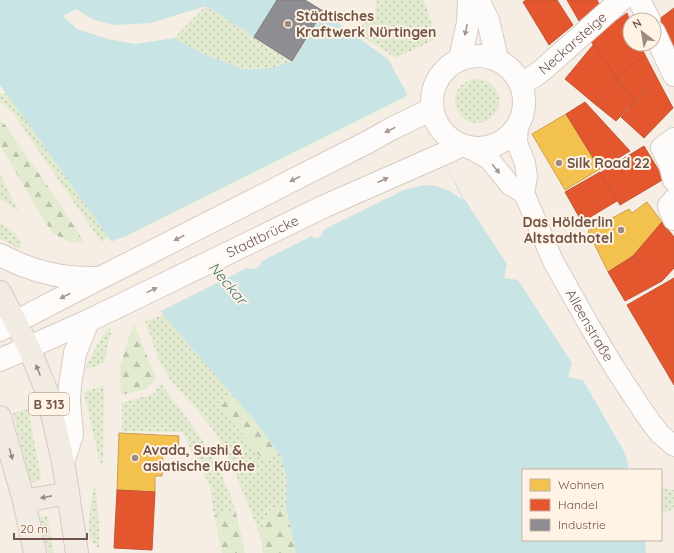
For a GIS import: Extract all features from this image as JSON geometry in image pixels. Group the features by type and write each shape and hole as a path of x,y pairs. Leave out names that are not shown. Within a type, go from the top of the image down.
{"main road":[{"name":"B 313","path":"0,292 8,326 29,348 47,392 68,493 77,553"},
{"path":"0,417 24,501 35,553"},
{"path":"24,501 68,493"}],"street":[{"path":"460,59 468,22 469,0"},
{"path":"478,0 488,20 497,59"},
{"name":"Neckarsteige","path":"521,84 547,66 621,0"},
{"path":"639,0 645,12"},
{"path":"662,49 674,75"},
{"path":"459,148 487,148 505,140 518,125 524,105 521,84 511,69 497,59 478,55 460,59 447,67 437,79 432,94 429,111 447,137 459,148 489,160 510,185 524,193"},
{"path":"8,326 429,111"},
{"name":"Alleenstraße","path":"518,125 517,144 527,177 524,193 553,261 614,367 659,433 674,446"},
{"path":"668,144 669,161 674,180"},
{"name":"Stadtbrücke","path":"0,360 88,321 325,206 459,148"},
{"path":"674,200 669,206 674,219"},
{"path":"0,255 29,268 46,273 69,277 100,278"},
{"path":"62,462 72,434 69,401 75,353 88,321"}],"green space":[{"path":"377,0 424,0 431,21 434,40 396,58 355,32 375,12"},
{"path":"206,6 292,61 276,67 247,70 208,56 174,38"},
{"path":"477,79 489,83 495,89 499,101 495,113 489,119 477,123 465,119 459,113 455,101 459,89 465,83"},
{"path":"7,93 109,238 101,242 13,113 0,102 0,94"},
{"path":"0,120 51,191 85,243 67,241 53,233 0,145"},
{"path":"0,174 18,211 0,199"},
{"path":"0,223 12,231 20,239 20,249 0,239"},
{"path":"163,315 231,392 221,407 263,460 280,455 287,480 286,507 270,510 260,534 236,475 216,434 191,402 171,381 159,360 145,321"},
{"path":"135,326 156,378 147,389 121,395 120,367 130,333"},
{"path":"110,327 111,333 104,363 85,370 96,347"},
{"path":"161,384 205,444 228,489 235,509 214,516 210,486 182,432 122,431 122,403 153,394"},
{"path":"104,385 103,460 101,468 84,392"},
{"path":"231,392 256,422 280,455 263,460 221,407"},
{"path":"28,409 41,477 39,481 33,482 30,480 13,413"},
{"path":"662,487 674,490 674,509 662,514"},
{"path":"93,488 96,488 99,548 91,540 89,531"},
{"path":"286,507 296,553 263,553 260,534 270,510"},
{"path":"235,509 245,553 222,553 214,516"},
{"path":"47,516 54,553 48,553 40,517"}],"water":[{"name":"Neckar","path":"0,0 305,0 323,11 388,59 463,197 507,264 504,278 518,280 572,363 568,377 583,380 626,455 629,469 522,469 522,541 645,541 646,553 296,553 286,507 287,479 280,455 256,422 163,315 0,85","holes":["206,6 292,61 276,67 247,70 208,56 174,38 135,44 108,39 77,29 63,16 76,9 94,20 115,25 151,23"]}],"pier":[{"path":"409,93 463,200 450,191 436,186 425,185 404,190 325,229 320,237 315,238 312,236 262,261 257,268 247,268 159,312 110,242 126,236 405,97"}],"building: Wohnen":[{"path":"566,114 600,169 565,190 532,134"},
{"path":"647,202 662,222 633,256 608,272 588,231 629,209 632,213"},
{"path":"119,433 179,436 178,455 163,454 162,476 155,476 155,492 117,490"}],"building: Handel":[{"path":"526,0 557,0 573,25 549,45 523,2"},
{"path":"567,0 597,0 599,4 579,21"},
{"path":"674,8 674,54 662,35 662,17"},
{"path":"622,17 622,52 644,52 645,55 616,77 590,40"},
{"path":"594,44 619,81 596,105 565,79"},
{"path":"645,55 657,78 635,101 616,77"},
{"path":"657,78 673,108 644,138 621,117"},
{"path":"619,81 635,101 616,121 596,105"},
{"path":"585,102 630,151 600,169 566,114"},
{"path":"644,146 664,179 620,205 600,173"},
{"path":"600,172 617,201 582,222 565,192"},
{"path":"662,222 674,237 674,268 662,281 633,256"},
{"path":"633,256 662,281 625,301 608,272"},
{"path":"674,278 674,385 627,305"},
{"path":"117,490 155,492 152,550 114,548"}],"building: Industrie":[{"name":"Städtisches Kraftwerk Nürtingen","path":"277,0 305,0 323,11 292,61 254,37"}],"place":[{"name":"Städtisches Kraftwerk Nürtingen","path":"288,24"},
{"name":"Silk Road 22","path":"559,163"},
{"name":"Das Hölderlin Altstadthotel","path":"621,230"},
{"name":"Avada, Sushi & asiatische Küche","path":"135,458"}]}
